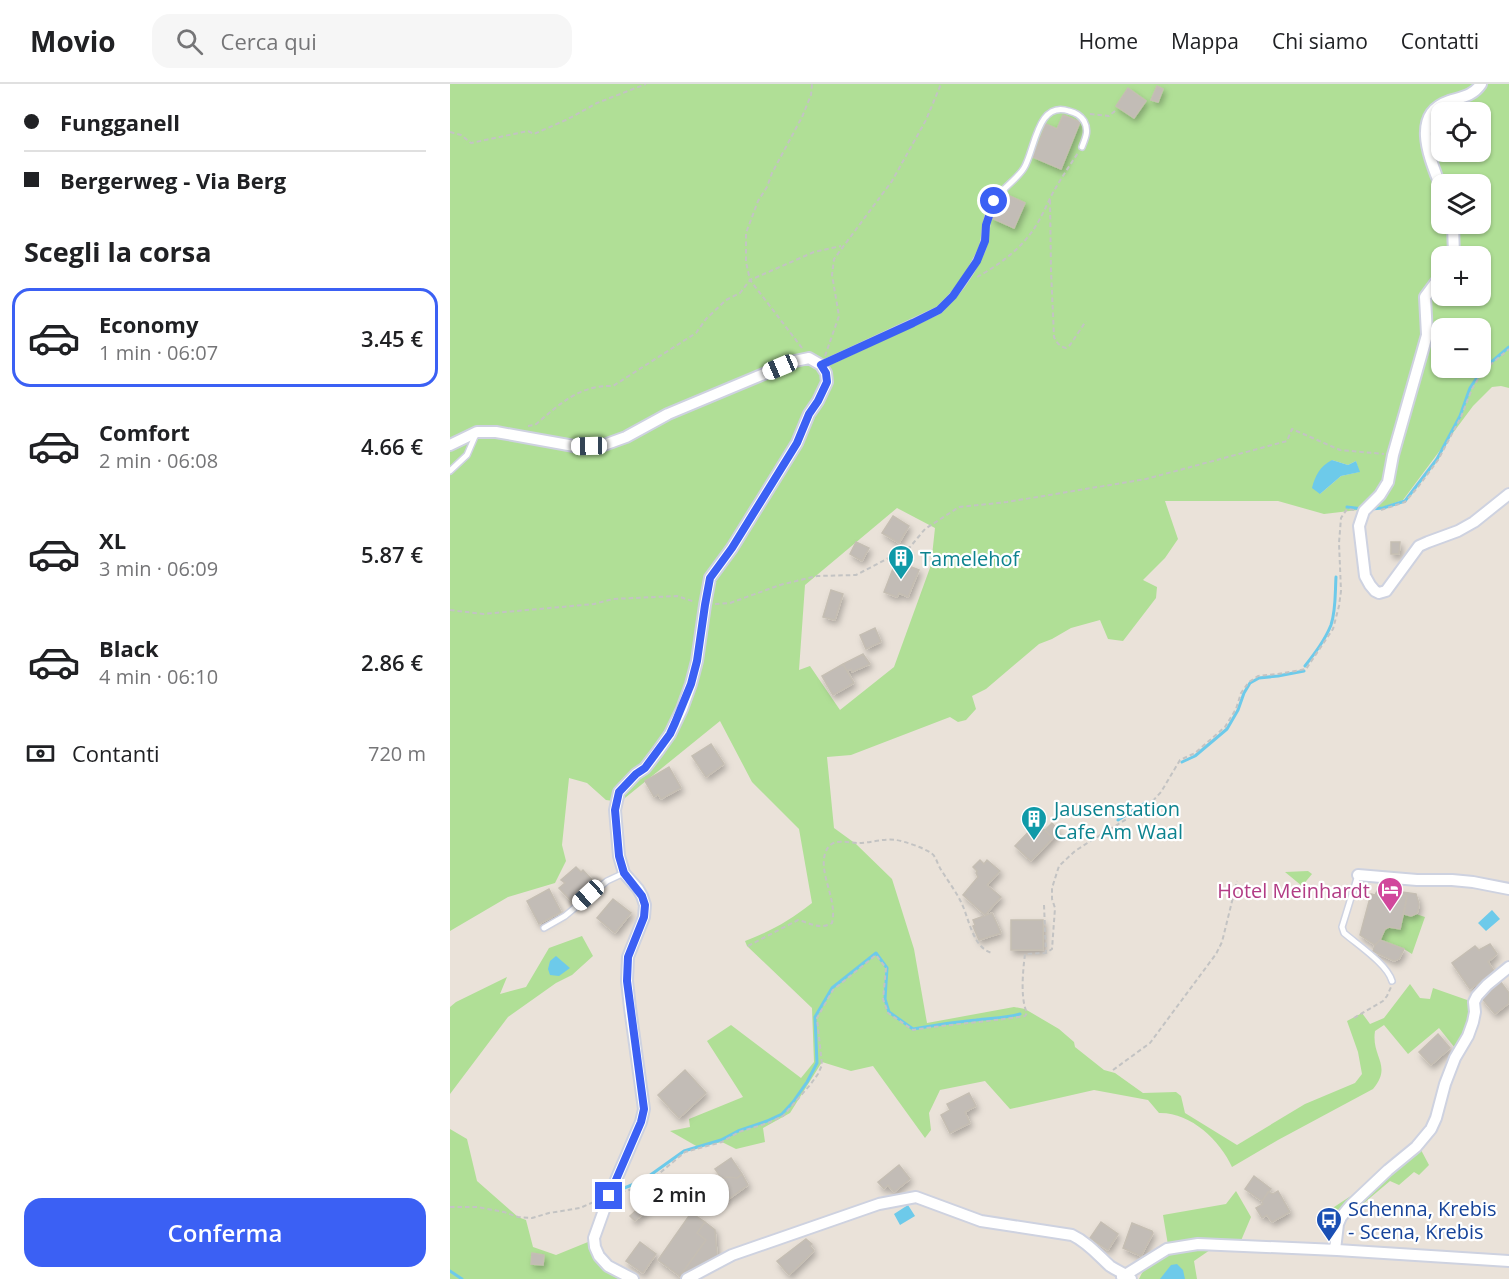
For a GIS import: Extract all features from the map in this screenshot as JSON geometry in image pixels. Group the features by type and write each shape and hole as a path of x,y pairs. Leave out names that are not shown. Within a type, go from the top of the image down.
{"street":[{"path":"1436,174 1426,147 1427,122 1436,108 1447,101 1472,94 1481,84"},
{"path":"1431,289 1425,297 1426,335 1393,455 1388,482 1380,495 1364,511 1359,526 1365,576 1370,585 1379,593 1386,591 1419,546 1458,531 1474,522 1509,494"},
{"path":"450,445 477,432 496,432 574,446 604,445 626,437 668,414 795,361 809,358 821,365 826,373 827,382 809,414 797,443 732,548 710,578 697,661 682,709 670,734 645,768 619,792 615,810 619,856 624,873 642,896 645,905 644,917 628,957 627,981 644,1109 641,1122 609,1196 594,1238 599,1256 608,1266 633,1279"},
{"path":"1358,875 1417,880 1445,875 1509,889"},
{"path":"1335,1250 1341,1217 1388,1170 1416,1147 1431,1129 1455,1058 1473,1022 1474,1002 1486,985 1509,967"},
{"path":"687,1279 732,1255 879,1204 916,1197 981,1221 1072,1235 1080,1239 1126,1278 1167,1249 1198,1244 1509,1261"}],"lane":[{"path":"821,365 939,310 953,296 977,261 985,241 986,225 994,201 1001,190 1019,175 1025,166 1041,122 1047,115 1055,110 1065,109 1081,117 1086,125 1087,133 1082,147"},
{"path":"450,471 468,455 477,432"},
{"path":"544,928 565,916 607,881 624,873"},
{"path":"1358,875 1342,927 1344,933 1389,973 1392,981"}],"path":[{"path":"450,132 461,135 471,142 528,131 534,134 568,119 597,102 646,84"},
{"path":"812,84 812,95 758,201 746,233 746,262 750,280 802,348 821,365 838,316 832,275 834,259 892,181 926,120 942,84"},
{"path":"1075,113 1109,116 1115,111"},
{"path":"963,283 988,271 1012,253 1031,233 1055,189 1082,147"},
{"path":"1050,200 1054,337 1057,343 1066,348 1070,345 1086,321"},
{"path":"525,427 535,425 570,396 601,386 613,386 670,350 696,333 706,319 726,300 740,293 750,280 814,252 843,245"},
{"path":"450,1207 477,1207 532,1218 580,1208 637,1188 655,1177 685,1152 722,1142 739,1132 783,1116 810,1085 822,1065 818,1018 833,990 876,955 886,968 883,999 888,1013 913,1030 1025,1016 1027,1013 1023,967 1025,954 1046,953 1052,949 1055,908 1052,888 1059,866 1075,851 1148,806 1161,792 1180,760 1195,753 1225,727 1236,710 1241,693 1249,682 1258,676 1306,669 1333,629 1340,606 1341,518 1347,509 1384,510 1405,502 1438,460 1461,417 1472,389 1483,372 1509,349"},
{"path":"450,610 483,614 594,604 613,599 677,596 705,605 730,603 780,585 817,576 856,575 910,548 925,529 959,507 1007,502 1146,479 1287,441 1292,429 1340,450 1393,455"},
{"path":"748,946 798,920 818,927 826,927 832,923 834,914 826,880 824,854 832,843 895,840 931,853 936,858 962,904 977,939 986,951 992,953"},
{"path":"1113,1070 1150,1043 1216,954 1222,942 1237,881"},
{"path":"1044,905 1046,953"},
{"path":"1354,1018 1383,1001 1388,996 1392,981"}],"green space":[{"path":"450,84 1509,84 1509,388 1492,387 1473,406 1403,500 1383,507 1324,514 1278,501 1165,501 1178,539 1165,558 1143,580 1157,587 1156,598 1123,641 1108,639 1100,620 1071,628 1039,644 986,689 972,696 976,709 966,720 958,722 950,717 851,755 827,757 834,828 856,844 892,879 914,949 927,1023 1014,1007 1025,1009 1059,1029 1074,1042 1075,1047 1104,1070 1115,1073 1143,1093 1176,1092 1181,1096 1185,1113 1237,1145 1305,1104 1355,1083 1362,1074 1358,1052 1347,1021 1362,1013 1370,1024 1384,1018 1410,984 1420,998 1430,999 1433,988 1470,1001 1467,1025 1455,1048 1439,1028 1408,1054 1384,1025 1375,1031 1381,1073 1373,1089 1232,1167 1220,1147 1193,1123 1182,1117 1159,1113 1148,1100 1094,1090 1010,1109 985,1081 940,1090 929,1113 931,1130 925,1138 873,1066 851,1071 822,1062 790,1113 763,1128 765,1142 736,1149 722,1142 698,1147 670,1131 690,1127 689,1119 743,1097 707,1041 731,1025 801,1078 814,1062 812,1008 747,946 745,941 780,925 812,903 799,829 752,782 720,721 620,802 606,800 587,783 569,778 562,845 566,861 555,883 508,897 450,931","holes":["1332,460 1348,465 1356,461 1359,472 1341,476 1320,494","897,508 935,528 931,565 894,667 840,710 810,666 799,670 805,585"]},
{"path":"1308,871 1312,874 1302,886 1285,872"},
{"path":"1404,914 1425,917 1412,954 1380,940 1385,929 1400,928"},
{"path":"582,936 593,956 572,975 556,983 508,1017 450,1094 450,1007 507,977 500,994 526,987 549,948"},
{"path":"450,1129 467,1139 477,1181 518,1217 526,1220 533,1247 556,1255 588,1242 595,1247 606,1268 621,1279 450,1279"},
{"path":"1421,1150 1429,1165 1419,1175 1414,1172 1399,1185 1390,1181 1345,1219 1336,1220 1331,1209"},
{"path":"1236,1191 1251,1217 1240,1243 1168,1245 1163,1215 1226,1204"},
{"path":"1210,1250 1194,1261 1197,1279 1139,1279 1144,1269 1160,1257 1179,1252"}],"water":[{"path":"1332,460 1348,465 1356,461 1360,472 1341,476 1320,494 1312,488 1315,479 1321,468"},
{"path":"1492,910 1500,919 1486,931 1478,923"},
{"path":"556,956 570,968 559,976 550,975 548,969 550,961"},
{"path":"908,1205 915,1216 900,1225 894,1214"},
{"path":"1177,1264 1183,1270 1185,1279 1160,1279 1171,1265"}],"building":[{"path":"1157,86 1163,89 1158,102 1151,100"},
{"path":"1128,88 1146,101 1134,118 1116,106"},
{"path":"1063,115 1080,122 1061,169 1033,157 1046,124 1057,129"},
{"path":"1003,193 1025,203 1014,228 992,218"},
{"path":"893,516 909,526 899,543 882,533"},
{"path":"856,542 869,548 862,561 850,554"},
{"path":"1391,542 1400,542 1399,554 1391,554"},
{"name":"Tamelehof","path":"896,561 919,570 908,597 899,593 897,597 884,592"},
{"path":"831,590 843,594 835,620 823,617"},
{"path":"875,628 881,642 866,649 860,635"},
{"path":"863,654 870,664 852,672 851,669 847,671 843,664"},
{"path":"843,664 854,683 833,695 822,676"},
{"path":"711,744 724,764 706,777 692,756"},
{"path":"669,767 681,788 661,799 658,794 654,797 645,781"},
{"name":"Jausenstation Cafe Am Waal","path":"1037,823 1053,838 1031,861 1015,846"},
{"path":"1052,823 1059,831 1053,838 1045,830"},
{"path":"980,860 984,864 987,860 1000,871 987,885 1001,897 985,915 963,895 978,877 973,867"},
{"path":"576,867 581,872 583,870 595,883 573,903 559,888 565,883 561,880"},
{"path":"549,889 561,912 539,924 527,901"},
{"path":"1378,889 1407,896 1400,929 1389,927 1385,929 1375,945 1360,935 1371,894 1375,895"},
{"path":"1395,891 1416,894 1419,904 1416,914 1411,916 1404,914 1407,896 1395,893"},
{"path":"613,899 631,913 615,933 597,918"},
{"path":"992,913 1001,933 979,940 973,920"},
{"path":"1011,920 1043,920 1043,950 1011,950"},
{"path":"1380,940 1404,949 1399,959 1394,961 1373,951"},
{"path":"1490,944 1497,954 1488,962 1494,971 1470,989 1452,963 1475,946 1479,950"},
{"path":"1500,981 1509,993 1509,1003 1495,1014 1481,997"},
{"path":"1438,1034 1450,1048 1431,1065 1419,1052"},
{"path":"685,1070 706,1093 679,1118 658,1095"},
{"path":"969,1093 976,1106 965,1112 970,1123 950,1133 941,1115 950,1110 947,1104"},
{"path":"731,1158 742,1174 737,1178 722,1179 715,1169"},
{"path":"899,1165 910,1179 894,1192 888,1185 884,1189 878,1182"},
{"path":"742,1174 748,1185 723,1203 712,1188 722,1179 737,1178"},
{"path":"1254,1176 1271,1189 1262,1201 1245,1189"},
{"path":"1278,1191 1290,1212 1272,1222 1267,1215 1262,1218 1256,1208 1263,1204 1262,1201 1268,1192 1273,1194"},
{"path":"642,1205 647,1210 635,1221 630,1216"},
{"path":"691,1213 705,1222 697,1233 706,1240 680,1276 658,1260"},
{"path":"705,1222 715,1230 717,1256 680,1276 706,1240 697,1233"},
{"path":"1101,1222 1118,1234 1108,1250 1090,1238"},
{"path":"1132,1223 1153,1233 1141,1256 1123,1248"},
{"path":"806,1239 812,1244 810,1246 814,1251 789,1275 777,1261"},
{"path":"640,1242 656,1254 643,1273 626,1261"},
{"path":"532,1253 544,1255 543,1265 531,1264"}],"waterway":[{"path":"1371,509 1405,501 1437,459 1460,416 1470,388 1482,370 1509,347"},
{"path":"1347,507 1363,509"},
{"path":"1305,666 1323,641 1331,625 1335,607 1336,577"},
{"path":"1182,762 1195,756 1227,729 1250,683 1259,678 1304,671"},
{"path":"1118,820 1147,802"},
{"path":"614,1192 642,1181 684,1151 721,1140 782,1114 807,1082 817,1063 815,1017 832,988 876,953 887,968 885,999 889,1012 913,1029 1020,1014"},
{"path":"450,1271 462,1279"}],"place":[{"name":"Tamelehof","path":"901,581"},
{"name":"Jausenstation Cafe Am Waal","path":"1034,842"},
{"name":"Hotel Meinhardt","path":"1390,913"},
{"name":"Schenna, Krebis - Scena, Krebis","path":"1329,1243"}],"route":[{"path":"609,1196 641,1122 644,1109 627,981 628,957 644,917 645,905 638,889 624,873 619,856 615,810 619,792 645,768 658,751 670,734 682,709 697,661 710,578 732,548 797,443 809,414 827,382 826,373 821,365 939,310 953,296 977,261 985,241 986,225 994,201"}]}
